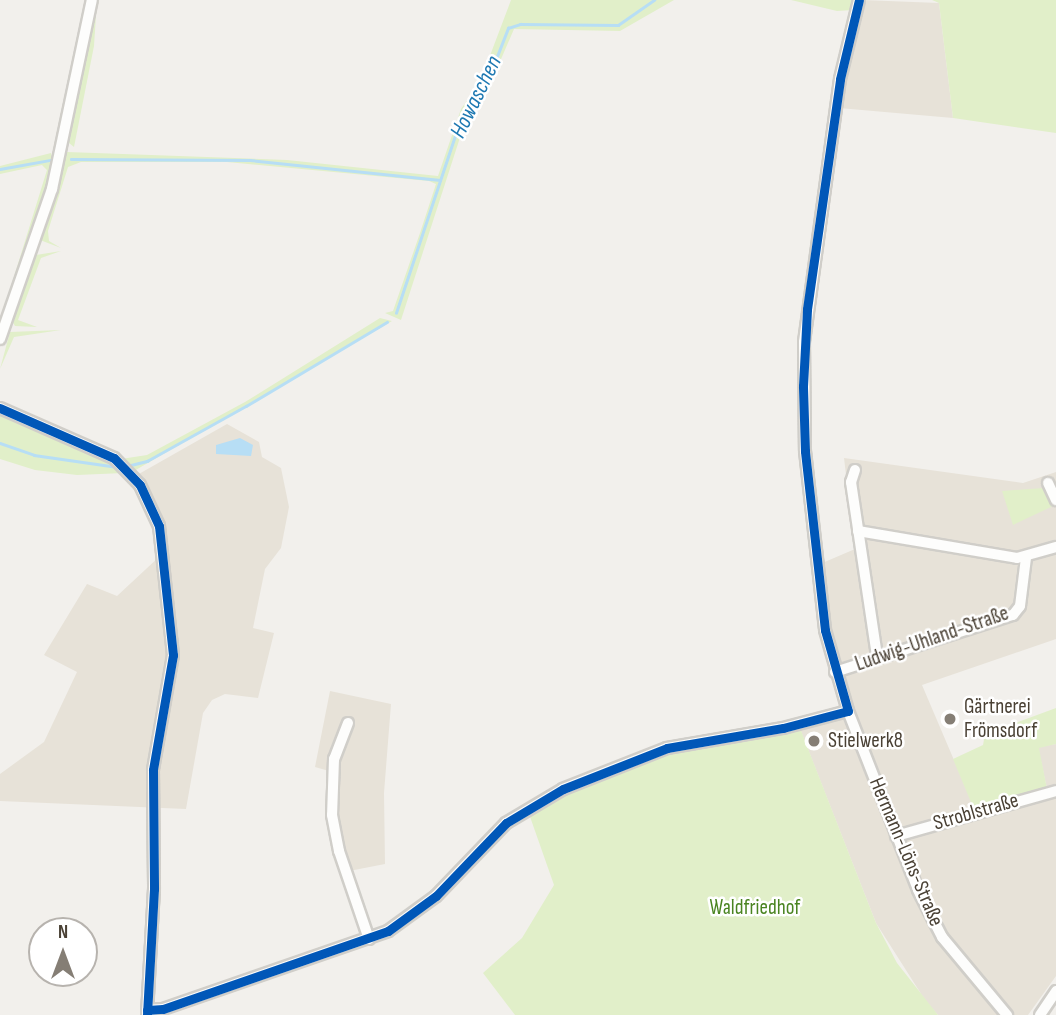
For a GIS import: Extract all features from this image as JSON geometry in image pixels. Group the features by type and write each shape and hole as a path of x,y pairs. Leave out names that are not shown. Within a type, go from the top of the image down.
{"street":[{"path":"0,339 52,189 92,0"},
{"name":"Hermann-Löns-Straße","path":"859,0 840,79 804,342 805,450 823,616 835,672 848,711 896,836 936,926 1007,1015"},
{"path":"0,408 122,465 148,498 159,526 173,644 153,770 154,889 147,1013 369,939 415,914 498,830 544,797 667,748 848,711"},
{"path":"855,470 851,482 877,657"},
{"path":"1048,483 1056,500"},
{"path":"858,531 1026,558 1056,547"},
{"name":"Ludwig-Uhland-Straße","path":"835,672 1013,615 1020,606 1026,558"},
{"path":"348,723 334,759 332,815 369,939"},
{"name":"Stroblstraße","path":"896,836 1056,791"},
{"path":"1040,1015 1056,991"}],"shaded area":[{"path":"862,0 939,3 953,118 839,108"},
{"path":"227,424 259,442 262,457 281,468 289,507 281,548 265,569 253,628 274,633 258,698 225,694 212,700 203,713 186,809 0,801 0,774 44,742 77,672 44,655 87,584 117,596 160,556 146,502 130,479"},
{"path":"844,458 1023,483 1056,472 1056,639 922,685 974,807 1047,789 1038,747 1056,744 1056,976 1028,1015 938,1015 925,1000 876,923 797,721 834,711 842,701 819,618 820,564 855,549"},
{"path":"330,691 391,704 384,793 385,864 344,872 329,771 315,767"}],"green space":[{"path":"97,0 94,46 74,147 69,143"},
{"path":"511,0 674,0 620,31 514,29 489,87 466,119 401,320 385,313 393,311 420,233 436,184 429,181 227,162 81,162 68,167 48,231 49,241 61,248 40,240 67,152 287,160 438,176 461,109 480,82"},
{"path":"791,0 856,0 853,10 837,11"},
{"path":"932,0 1056,0 1056,133 953,118 939,3"},
{"path":"51,153 54,163 0,322 47,170 42,165 0,174 0,166"},
{"path":"61,251 41,258 18,320 37,327 15,326 12,321 36,255"},
{"path":"380,318 392,321 134,471 121,459 147,455 245,402"},
{"path":"61,330 14,337 0,369 10,332"},
{"path":"0,413 111,460 124,473 77,475 35,470 0,459"},
{"path":"1044,488 1053,506 1013,525 1002,491"},
{"path":"1056,708 1056,744 1039,748 1047,789 973,807 953,759 983,745 985,734"},
{"name":"Waldfriedhof","path":"800,728 876,923 897,963 938,1015 515,1015 483,973 522,938 554,885 528,811 658,753"}],"water":[{"path":"240,438 253,445 251,456 216,454 216,445"}],"waterway":[{"name":"Howaschen","path":"396,313 463,112 487,82 508,28 520,24 618,25 654,0"},
{"path":"71,159 250,160 440,180"},
{"path":"0,169 50,160"},
{"name":"Howaschen","path":"127,466 147,461 387,322"},
{"name":"Howaschen","path":"0,443 34,455 117,467"}],"cycle path":[{"path":"147,1010 163,1009 388,931 436,896 506,823 563,789 667,748 783,728 848,711 825,630 805,451 803,386 807,309 840,79 859,0"},
{"path":"0,408 114,458 140,485 159,526 173,655 153,770 154,889 147,1015"}],"place":[{"name":"Gärtnerei Frömsdorf","path":"950,719"},
{"name":"Stielwerk8","path":"814,741"}]}
